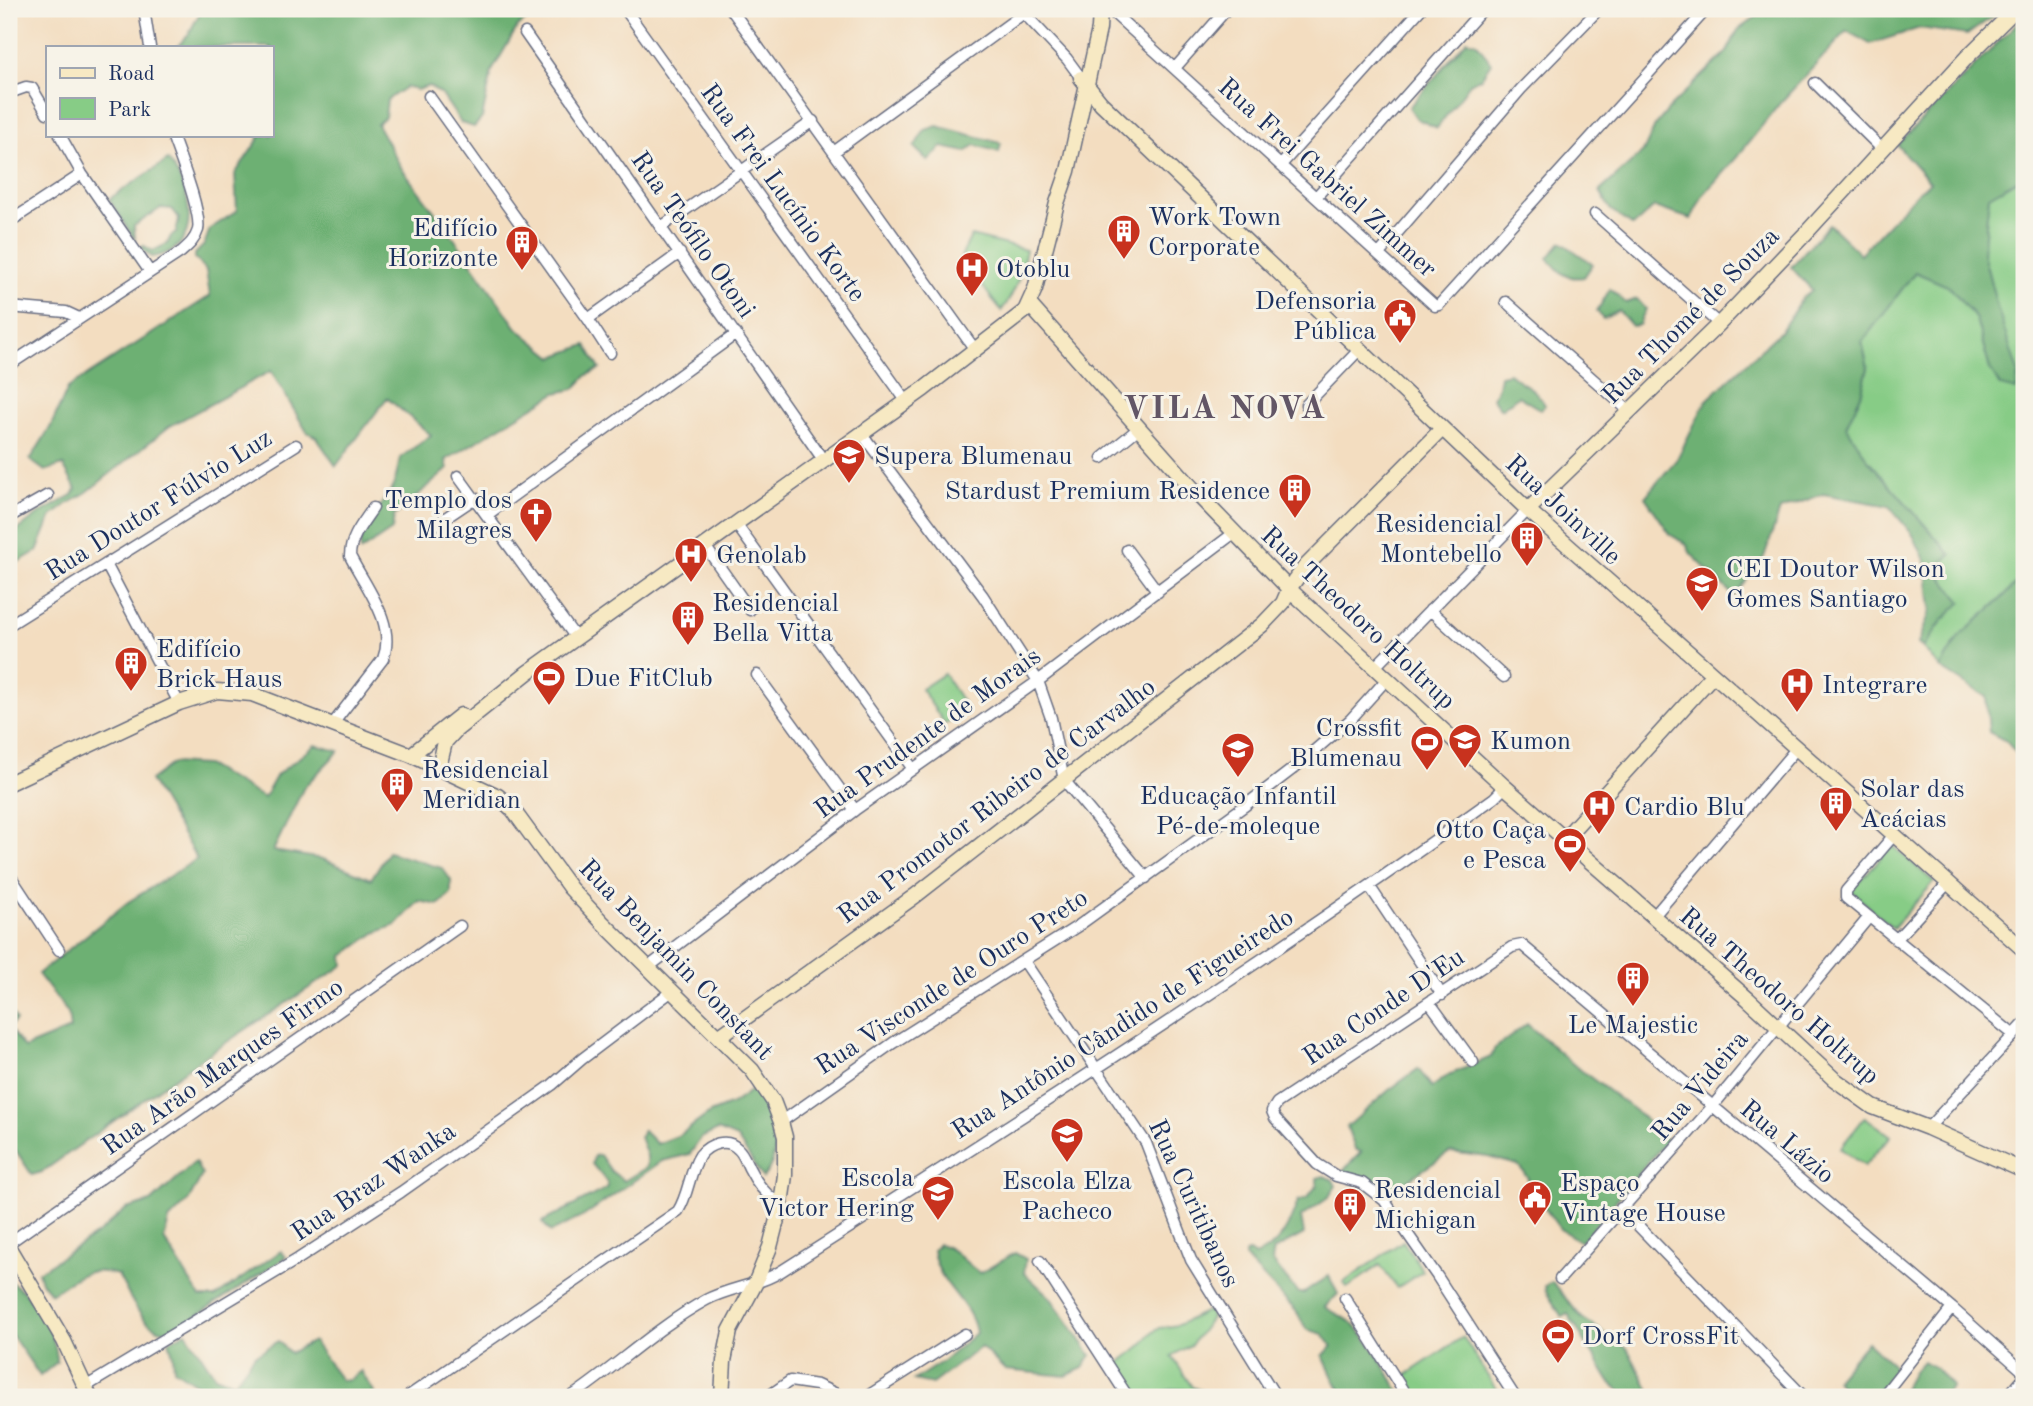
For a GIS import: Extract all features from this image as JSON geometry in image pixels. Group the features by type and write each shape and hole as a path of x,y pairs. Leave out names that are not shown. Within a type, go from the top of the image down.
{"main road":[{"path":"439,767 445,742 456,730 527,673 862,434 1019,318 1030,304 1068,171 1084,82 1099,29 1099,9"},
{"name":"Rua Thomé de Souza","path":"1528,510 1719,324 2015,9"},
{"name":"Rua Joinville","path":"1084,82 1101,103 1528,510 2024,950"},
{"name":"Rua Theodoro Holtrup","path":"1030,304 1234,533 1289,589 1505,787 1834,1079 1873,1107 1928,1128 2024,1171"},
{"name":"Rua Promotor Ribeiro de Carvalho","path":"720,1036 915,896 1252,633 1283,603 1304,568 1442,429"},
{"path":"411,755 496,690 527,673"},
{"path":"1564,839 1713,675"},
{"name":"Rua Benjamin Constant","path":"9,783 179,703 208,693 241,692 411,755 498,796 513,810 570,888 647,968 752,1070 765,1087 781,1122 786,1154 781,1204 770,1247 755,1284 730,1331 723,1362 722,1397"},
{"path":"9,1246 64,1340 87,1392"}],"street":[{"path":"144,9 150,46"},
{"name":"Rua Frei Lucínio Korte","path":"625,9 906,402"},
{"path":"732,9 976,351"},
{"name":"Rua Frei Gabriel Zimmer","path":"1109,9 1435,306 1440,305 1707,9"},
{"path":"1175,68 1227,9"},
{"path":"1281,165 1421,9"},
{"path":"1316,197 1483,9"},
{"path":"1379,254 1521,89 1599,9"},
{"path":"835,152 1021,11 1067,59 1084,82"},
{"name":"Rua Teófilo Otoni","path":"525,33 824,461"},
{"path":"1815,83 1882,149"},
{"path":"9,93 26,87 32,88 46,111"},
{"path":"429,96 610,353"},
{"path":"661,228 813,121"},
{"path":"61,136 82,174 150,272"},
{"path":"9,365 181,252 192,242 198,231 197,212 172,136"},
{"path":"9,222 82,174"},
{"path":"1595,214 1719,324"},
{"path":"588,319 680,253"},
{"path":"1506,302 1629,411"},
{"path":"9,307 66,312 79,318"},
{"path":"487,515 736,334"},
{"path":"1306,405 1359,350"},
{"path":"1102,458 1139,428"},
{"path":"862,434 983,596 1038,681 1051,718 1064,780 1146,878"},
{"name":"Rua Doutor Fúlvio Luz","path":"9,625 296,445"},
{"path":"458,476 576,638"},
{"path":"9,517 48,495"},
{"path":"429,529 475,498"},
{"path":"332,725 383,659 387,647 387,635 382,619 350,556 356,533 373,508"},
{"path":"1375,667 1528,510"},
{"path":"736,524 912,769"},
{"name":"Rua Prudente de Morais","path":"647,968 855,810 1038,681 1234,533"},
{"path":"705,546 750,610"},
{"path":"1128,550 1158,592"},
{"path":"106,564 179,703"},
{"path":"1430,610 1504,677"},
{"path":"757,675 855,810"},
{"name":"Rua Visconde de Ouro Preto","path":"781,1122 894,1042 1078,926 1146,878 1294,768 1350,720 1387,679"},
{"path":"1653,917 1796,749"},
{"name":"Rua Antônio Cândido de Figueiredo","path":"571,1397 682,1314 709,1299 772,1278 1095,1068 1370,887 1494,798 1505,787"},
{"path":"1894,835 1845,894 1846,898 2014,1035"},
{"path":"9,874 59,950"},
{"path":"1896,940 1948,883"},
{"path":"1370,887 1441,995"},
{"name":"Rua Videira","path":"1560,1279 1712,1107 1869,917"},
{"name":"Rua Arão Marques Firmo","path":"9,1246 460,926"},
{"name":"Rua Conde D'Eu","path":"1515,1397 1384,1200 1362,1184 1336,1176 1318,1164 1275,1118 1272,1111 1277,1103 1512,947 1522,944"},
{"name":"Rua Lázio","path":"1522,944 1952,1308 2024,1375"},
{"name":"Rua Curitibanos","path":"1024,961 1146,1143 1191,1259 1276,1397"},
{"name":"Rua Braz Wanka","path":"87,1392 401,1192 552,1085 672,991"},
{"path":"1430,1003 1474,1062"},
{"path":"1928,1128 2024,1024"},
{"path":"407,1397 678,1212 701,1155 709,1147 721,1142 731,1143 739,1149 752,1175 766,1194 781,1204"},
{"path":"1621,1208 1804,1397"},
{"path":"1040,1261 1128,1397"},
{"path":"1345,1298 1407,1397"},
{"path":"1882,1397 1952,1308"},
{"path":"866,1397 965,1334"},
{"path":"2007,1397 2024,1375"},
{"path":"767,1397 790,1381 817,1385 843,1397"}],"green space":[{"path":"202,9 544,9 518,26 492,71 482,118 474,127 461,123 442,95 429,86 417,90 406,87 387,100 385,117 377,124 402,169 517,328 553,357 586,345 600,369 587,375 574,389 556,393 446,460 448,469 394,516 392,530 361,551 363,534 393,486 400,458 431,435 387,398 336,466 316,437 307,432 271,371 170,426 87,492 66,505 51,517 37,551 13,565 9,571 9,537 40,513 73,495 76,489 63,465 45,471 30,460 50,428 68,388 210,296 206,270 195,258 195,254 204,245 210,229 237,211 235,174 259,136 273,136 273,46 178,46 188,35"},
{"path":"1767,9 2003,9 1967,35 1920,28 1870,44 1847,31 1781,102 1703,195 1691,219 1654,207 1633,226 1610,209 1600,191 1643,152 1655,126 1673,104 1727,52 1738,30"},
{"path":"2024,16 2024,176 1989,196 1983,253 2018,372 2016,390 2000,386 1990,369 1976,319 1950,287 1915,272 1862,342 1868,368 1861,395 1846,426 1868,460 1951,555 1934,568 1962,602 1942,621 1923,648 1918,644 1931,609 1926,562 1913,535 1889,506 1823,494 1780,510 1764,557 1734,596 1691,554 1686,544 1671,535 1645,497 1677,459 1706,401 1781,331 1803,297 1812,290 1791,267 1829,224 1860,254 1930,182 1897,145"},
{"path":"1467,40 1477,43 1491,63 1481,78 1470,84 1437,128 1417,119 1409,107"},
{"path":"937,126 1001,143 999,152 975,145 966,152 942,147 928,161 914,147 925,130"},
{"path":"168,160 183,187 189,217 187,231 180,243 169,252 152,257 141,248 143,245 153,251 167,244 176,233 179,218 172,209 161,208 134,226 135,240 109,199"},
{"path":"2024,176 2024,576 1959,637 1940,668 1923,648 1942,621 1961,602 1934,568 1951,555 1868,460 1846,426 1861,395 1868,368 1862,342 1915,272 1950,287 1976,319 1990,369 1997,307 1983,253 1989,196"},
{"path":"971,236 1026,250 1011,297 1001,311 961,257"},
{"path":"1561,242 1593,264 1584,277 1563,274 1548,258"},
{"path":"1610,289 1626,303 1637,299 1646,309 1639,325 1632,326 1619,311 1603,319 1597,311"},
{"path":"1509,373 1536,393 1545,405 1541,410 1518,396 1501,409 1492,398 1500,375"},
{"path":"2024,576 2024,762 2006,741 1989,732 1986,697 1940,668 1959,637"},
{"path":"944,674 967,709 945,724 921,689"},
{"path":"315,745 339,751 304,787 273,851 323,859 371,879 388,852 442,868 451,880 451,894 438,905 419,901 396,925 375,933 343,956 344,965 198,1061 42,1172 32,1175 9,1140 9,1028 24,1048 70,1029 68,1013 38,974 128,902 197,859 150,780 173,763 206,765 264,798 277,775"},
{"path":"1892,845 1934,882 1893,928 1851,891"},
{"path":"9,1009 16,1020 9,1028"},
{"path":"1527,1024 1574,1065 1638,1113 1667,1140 1581,1242 1560,1229 1528,1185 1528,1178 1518,1165 1488,1157 1450,1152 1388,1193 1380,1184 1343,1171 1361,1152 1355,1149 1347,1127 1389,1090 1418,1069 1432,1087 1449,1075 1491,1057 1494,1049"},
{"path":"753,1089 770,1122 775,1144 774,1156 763,1178 737,1138 718,1130 701,1138 690,1154 662,1161 584,1216 551,1232 542,1222 607,1188 607,1182 592,1164 594,1156 600,1155 611,1171 624,1181 647,1167 647,1156 640,1137 643,1130 657,1144 680,1135 710,1113 732,1104"},
{"path":"1865,1117 1891,1136 1864,1166 1840,1148"},
{"path":"195,1162 202,1175 189,1200 169,1220 164,1239 200,1297 215,1297 281,1251 286,1257 175,1330 164,1331 147,1321 118,1275 89,1272 51,1294 41,1282 38,1272 100,1232 126,1209 151,1202"},
{"path":"1324,1176 1333,1180 1336,1186 1328,1198 1301,1217 1304,1234 1274,1250 1272,1261 1298,1293 1304,1293 1329,1276 1338,1294 1325,1307 1347,1319 1360,1331 1400,1393 1413,1394 1415,1397 1347,1397 1336,1384 1323,1356 1332,1346 1323,1334 1306,1329 1296,1311 1245,1258 1245,1254 1249,1252 1255,1256 1264,1252 1277,1241 1298,1201 1307,1198 1317,1185 1317,1178"},
{"path":"1403,1241 1423,1271 1397,1288 1380,1265 1347,1288 1343,1283"},
{"path":"938,1244 955,1252 980,1273 1015,1253 1026,1259 1024,1273 1050,1297 1091,1355 1083,1368 1066,1376 1005,1370 981,1347 932,1384 914,1380 943,1361 976,1333 968,1311 947,1284 936,1263 933,1250"},
{"path":"1552,1282 1582,1318 1627,1348 1653,1397 1628,1397 1610,1382 1568,1314 1562,1317 1546,1292 1545,1286"},
{"path":"12,1283 36,1307 53,1341 57,1362 40,1376 9,1331 9,1287"},
{"path":"1209,1310 1211,1318 1192,1344 1172,1356 1192,1387 1210,1397 1192,1397 1185,1390 1175,1389 1140,1397 1135,1395 1118,1364 1160,1328 1178,1325"},
{"path":"186,1332 215,1376 234,1383 254,1356 278,1341 290,1353 313,1341 341,1380 350,1379 361,1371 377,1397 216,1397 174,1369 169,1341"},
{"path":"1463,1337 1501,1397 1415,1397 1403,1377"},
{"path":"1867,1342 1892,1364 1896,1371 1873,1397 1853,1397 1835,1380"},
{"path":"1923,1361 1936,1369 1952,1386 1944,1397 1920,1397 1904,1388"}],"place":[{"name":"Work Town Corporate","path":"1124,261"},
{"name":"Edifício Horizonte","path":"522,272"},
{"name":"Otoblu","path":"972,298"},
{"name":"Defensoria Pública","path":"1400,345"},
{"name":"Supera Blumenau","path":"849,485"},
{"name":"Stardust Premium Residence","path":"1295,520"},
{"name":"Templo dos Milagres","path":"536,544"},
{"name":"Residencial Montebello","path":"1527,568"},
{"name":"Genolab","path":"691,584"},
{"name":"CEI Doutor Wilson Gomes Santiago","path":"1702,613"},
{"name":"Residencial Bella Vitta","path":"688,647"},
{"name":"Edifício Brick Haus","path":"131,693"},
{"name":"Due FitClub","path":"549,707"},
{"name":"Integrare","path":"1797,714"},
{"name":"Kumon","path":"1465,770"},
{"name":"Crossfit Blumenau","path":"1427,772"},
{"name":"Educação Infantil Pé-de-moleque","path":"1238,779"},
{"name":"Residencial Meridian","path":"397,814"},
{"name":"Solar das Acácias","path":"1836,833"},
{"name":"Cardio Blu","path":"1599,836"},
{"name":"Otto Caça e Pesca","path":"1570,874"},
{"name":"Le Majestic","path":"1633,1008"},
{"name":"Escola Elza Pacheco","path":"1067,1164"},
{"name":"Escola Victor Hering","path":"938,1222"},
{"name":"Espaço Vintage House","path":"1535,1227"},
{"name":"Residencial Michigan","path":"1350,1234"},
{"name":"Dorf CrossFit","path":"1558,1365"}],"district":[{"name":"VILA NOVA","path":"1225,406"}]}
